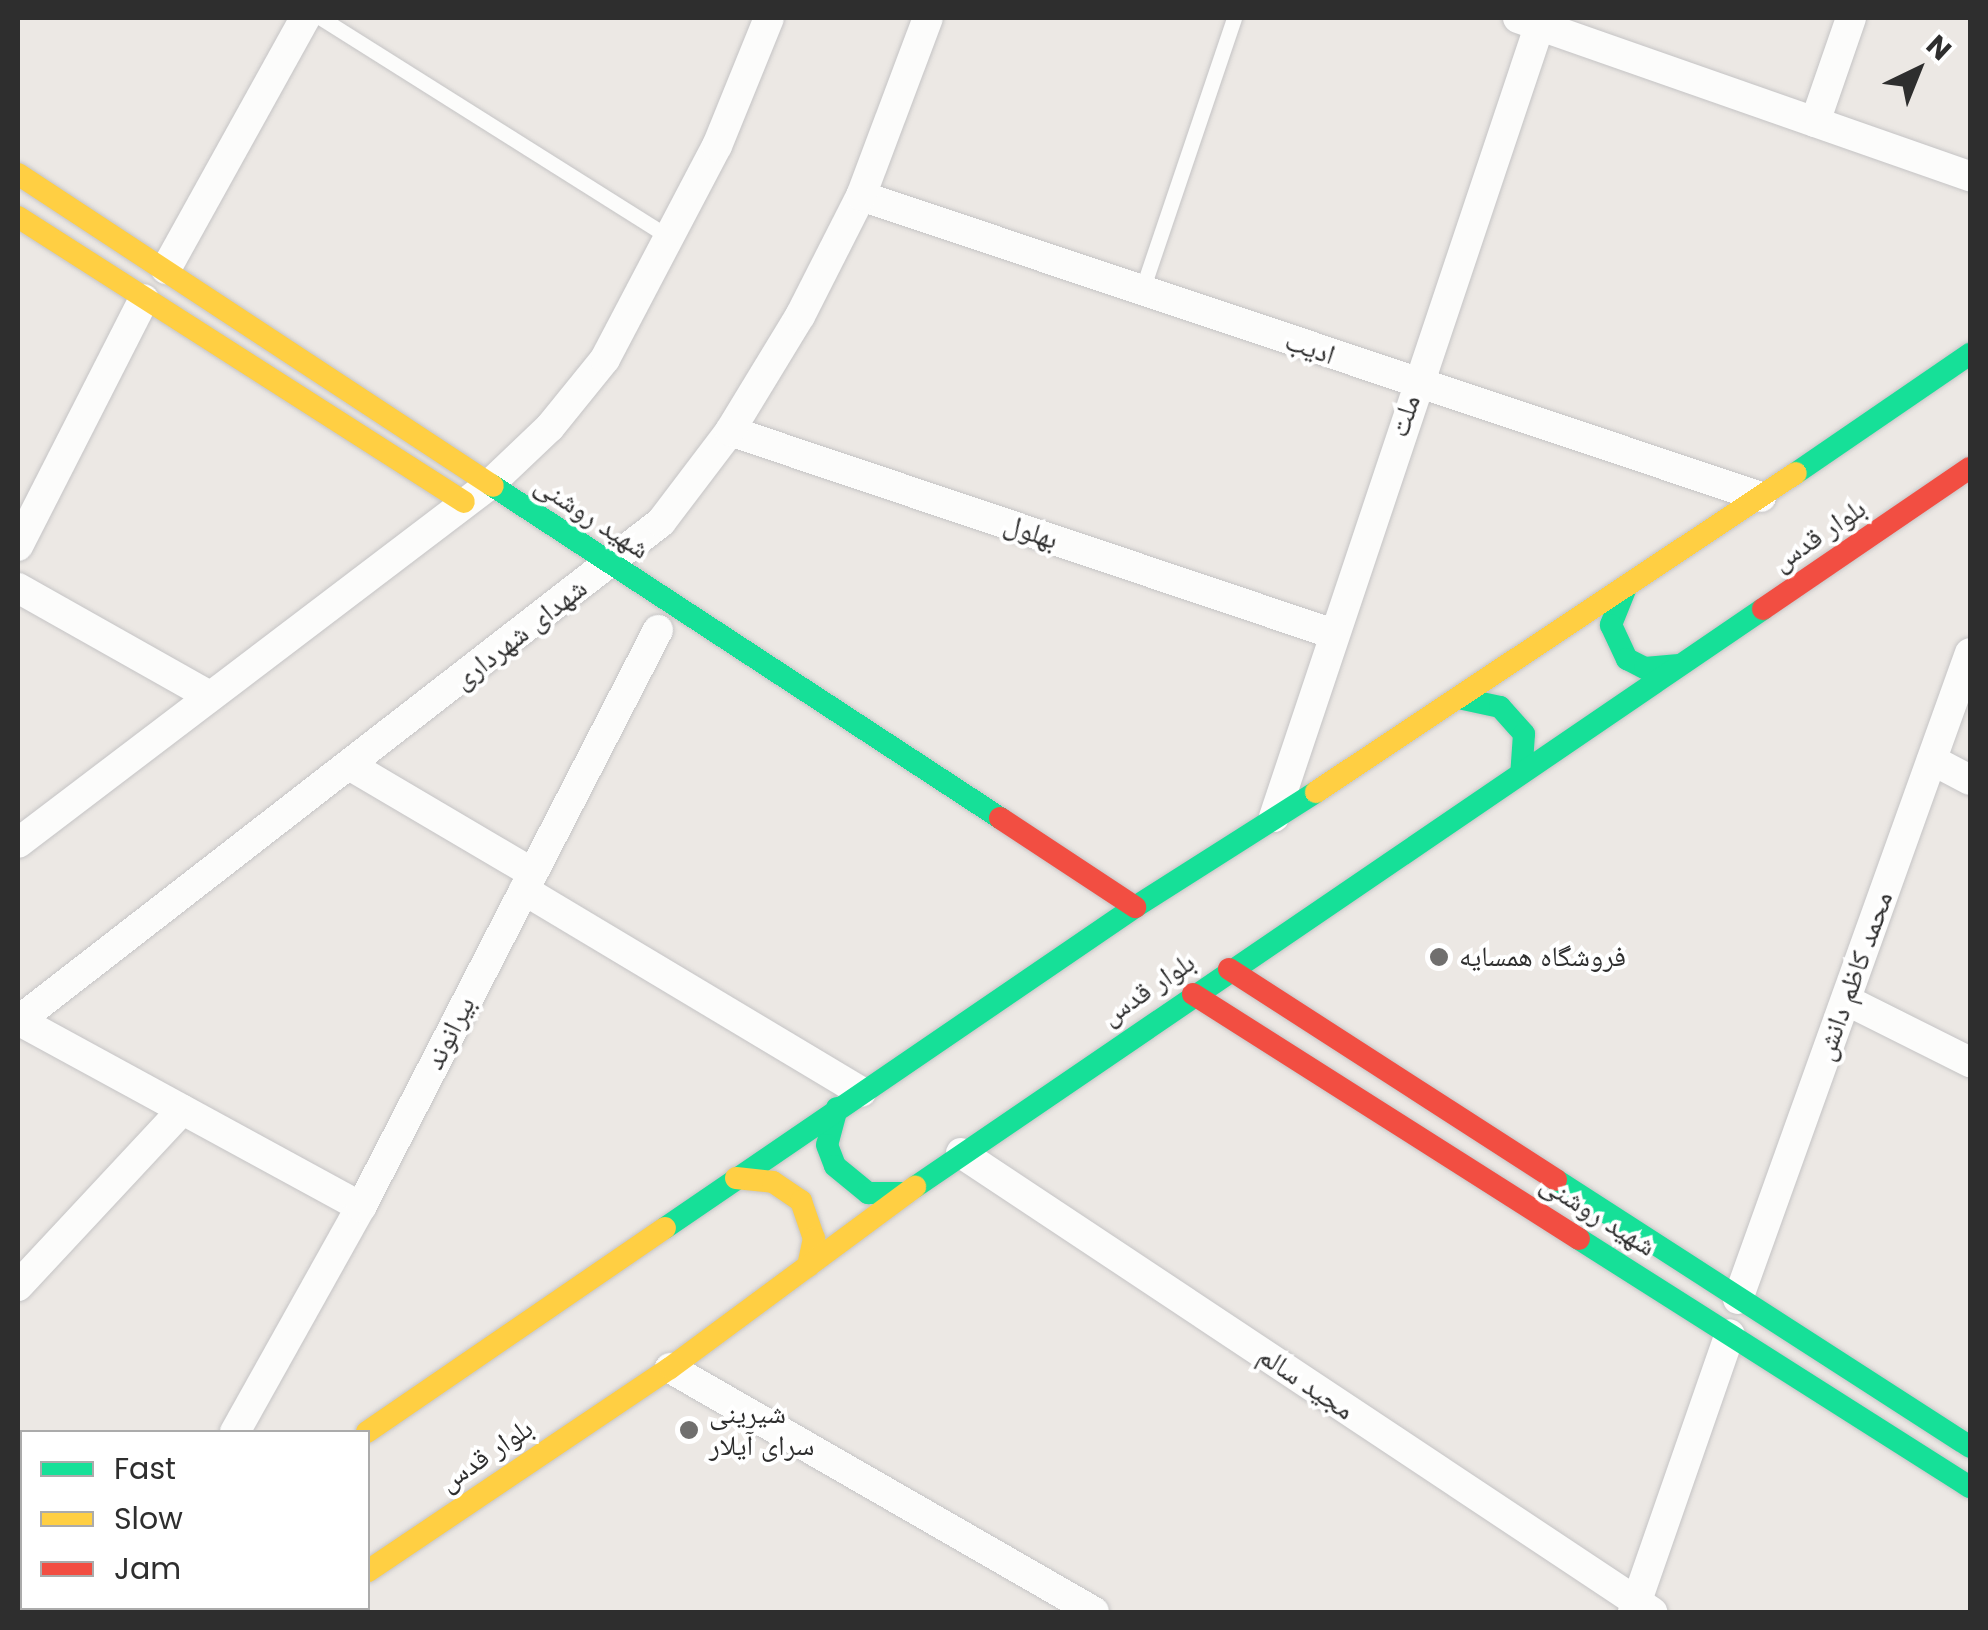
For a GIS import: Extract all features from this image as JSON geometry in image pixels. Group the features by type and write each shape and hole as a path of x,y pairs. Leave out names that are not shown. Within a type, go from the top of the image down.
{"main road":[{"name":"شهید روشنی","path":"18,174 166,269 600,579 1135,907"},
{"name":"شهید روشنی","path":"18,217 144,299 477,493 495,522"},
{"path":"370,1430 849,1100 1102,920 1135,907 1463,699 1970,354"},
{"name":"بلوار قدس","path":"370,1570 670,1368 961,1153 1970,468"},
{"name":"شهید روشنی","path":"556,562 600,579"},
{"path":"1625,590 1611,625 1627,659 1645,668 1679,665"},
{"path":"1463,699 1500,707 1524,734 1521,773"},
{"name":"شهید روشنی","path":"1229,970 1970,1447"},
{"name":"شهید روشنی","path":"1194,994 1970,1488"},
{"path":"849,1100 827,1145 835,1166 868,1193 906,1194"},
{"path":"736,1178 773,1182 801,1201 814,1238 808,1266"}],"street":[{"path":"166,269 305,18"},
{"path":"18,842 477,493 550,427 604,359 717,146 770,18"},
{"name":"شهدای شهرداری","path":"18,1021 600,579 661,522 730,431 800,316 861,196 928,18"},
{"path":"1815,122 1851,18"},
{"path":"1533,20 1970,176"},
{"name":"ملت","path":"1274,817 1533,20"},
{"name":"ادیب","path":"861,196 1761,497"},
{"path":"18,546 144,299"},
{"name":"بهلول","path":"730,431 1331,633"},
{"path":"18,588 210,696"},
{"name":"بیرانوند","path":"236,1430 360,1207 659,631"},
{"name":"محمد کاظم دانش","path":"1738,1299 1970,653"},
{"path":"1932,760 1970,780"},
{"path":"351,766 849,1100"},
{"path":"1846,1000 1970,1062"},
{"path":"18,1021 360,1207"},
{"path":"18,1286 182,1110"},
{"name":"مجید سالم","path":"961,1153 1640,1609"},
{"path":"1640,1609 1730,1334"},
{"path":"670,1368 1094,1612"}],"lane":[{"path":"321,18 669,238"},
{"path":"1142,290 1234,18"}],"traffic: fast":[{"path":"1796,473 1970,354"},
{"path":"493,486 1000,818"},
{"path":"1625,590 1611,625 1627,659 1645,668 1679,665"},
{"path":"915,1187 1763,609"},
{"path":"1463,699 1500,707 1524,734 1521,773"},
{"path":"665,1228 1135,907 1316,792"},
{"path":"837,1108 827,1145 835,1166 868,1193 906,1193"},
{"path":"1556,1180 1970,1447"},
{"path":"1579,1239 1970,1487"},
{"path":"306,1612 310,1610"}],"traffic: slow":[{"path":"18,174 493,486"},
{"path":"18,217 464,502"},
{"path":"1316,792 1796,473"},
{"path":"736,1178 773,1182 801,1201 814,1238 808,1266"},
{"path":"370,1570 670,1368 915,1187"},
{"path":"370,1430 665,1228"},
{"path":"107,1612 110,1610"}],"traffic: jam":[{"path":"1763,609 1970,468"},
{"path":"1000,818 1135,907"},
{"path":"1229,969 1556,1180"},
{"path":"1193,994 1579,1239"}],"place":[{"name":"فروشگاه همسایه","path":"1439,957"},
{"name":"شیرینی سرای آیلار","path":"689,1430"}]}
